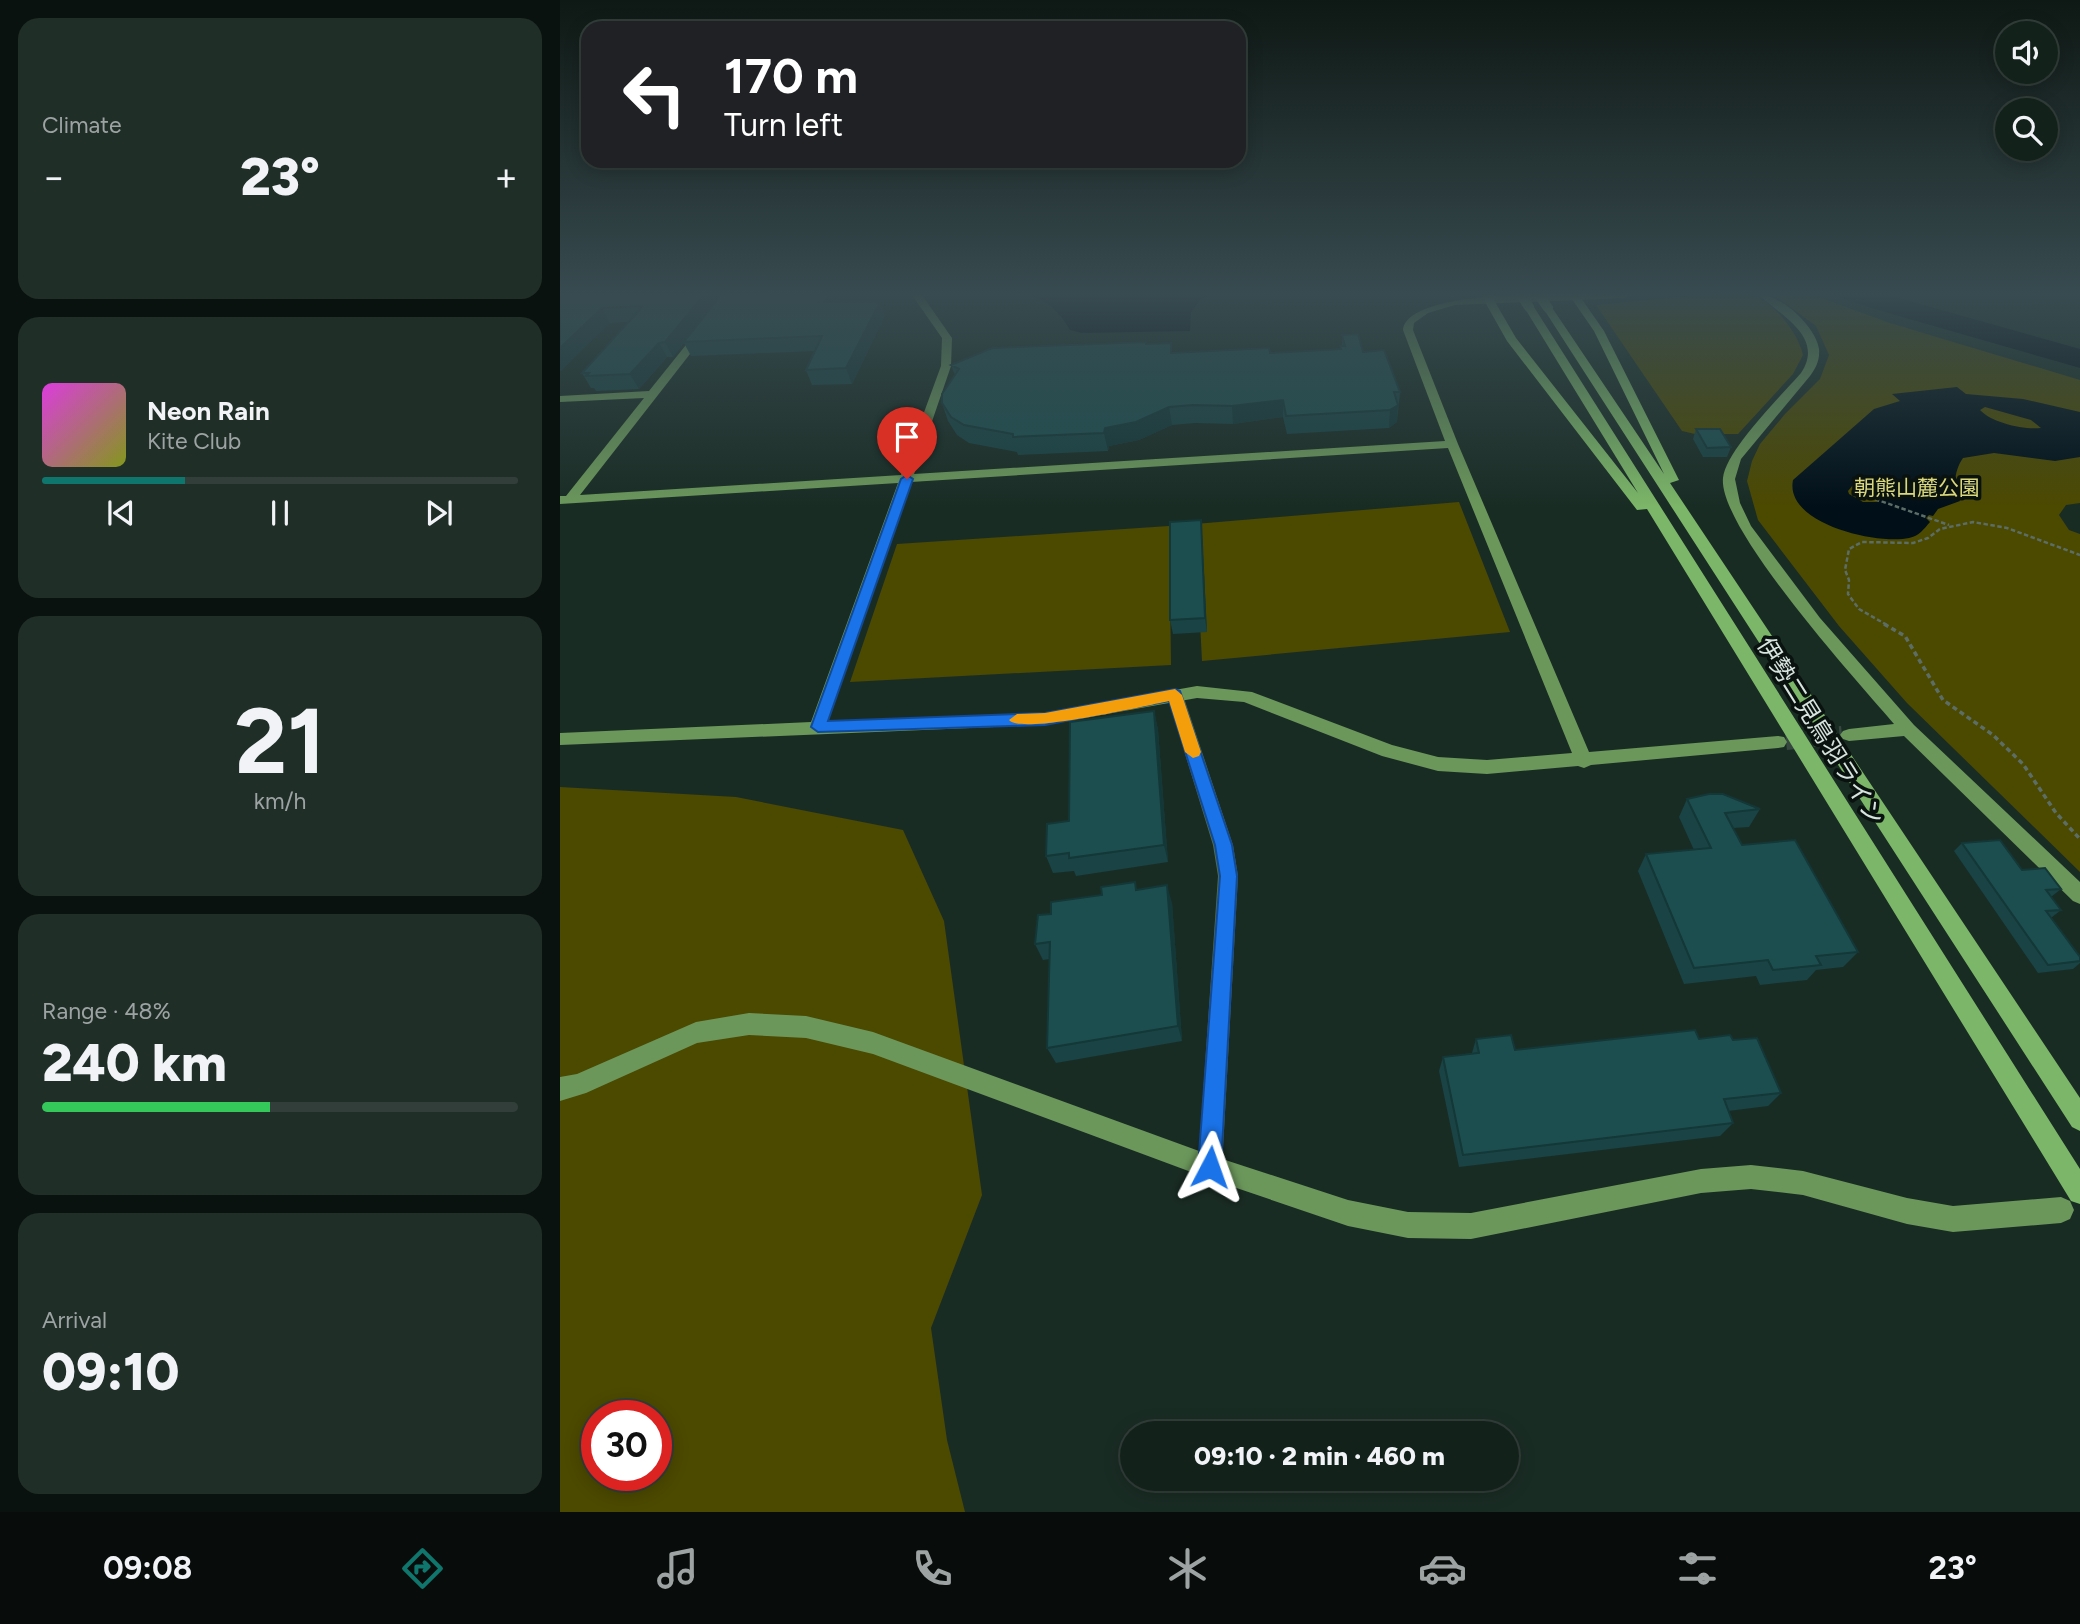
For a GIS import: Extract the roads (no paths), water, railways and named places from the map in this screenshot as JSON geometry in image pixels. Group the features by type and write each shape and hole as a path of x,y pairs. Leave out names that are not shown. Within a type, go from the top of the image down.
{"main road":[{"path":"1532,366 1639,502 1660,535 1706,590"},
{"name":"伊勢二見鳥羽ライン","path":"1572,366 1706,590 2080,1192"},
{"name":"伊勢二見鳥羽ライン","path":"1579,366 1678,508 2080,1119"},
{"path":"1616,366 1673,479 1678,508"}],"street":[{"path":"564,500 675,366"},
{"path":"818,727 945,366"},
{"path":"1422,366 1584,761"},
{"path":"1811,366 1735,458 1729,479 1733,503 1745,527 1815,622 1908,729 2080,895"},
{"path":"560,399 653,394"},
{"path":"564,500 1452,444"},
{"path":"560,739 1045,719 1197,692 1246,696 1388,751 1438,764 1487,767 1584,761 1778,742"},
{"path":"1175,695 1223,845 1228,876 1210,1167"},
{"path":"1849,735 1908,729"},
{"path":"560,1089 579,1085 696,1033 749,1024 806,1027 873,1043 1210,1167 1348,1213 1408,1225 1471,1226 1702,1181 1751,1177 1803,1183 1906,1212 1952,1219 2061,1210"}],"tunnel":[{"path":"1786,741 1842,735"}],"park label":[{"name":"朝熊山麓公園","path":"1917,487"}]}
